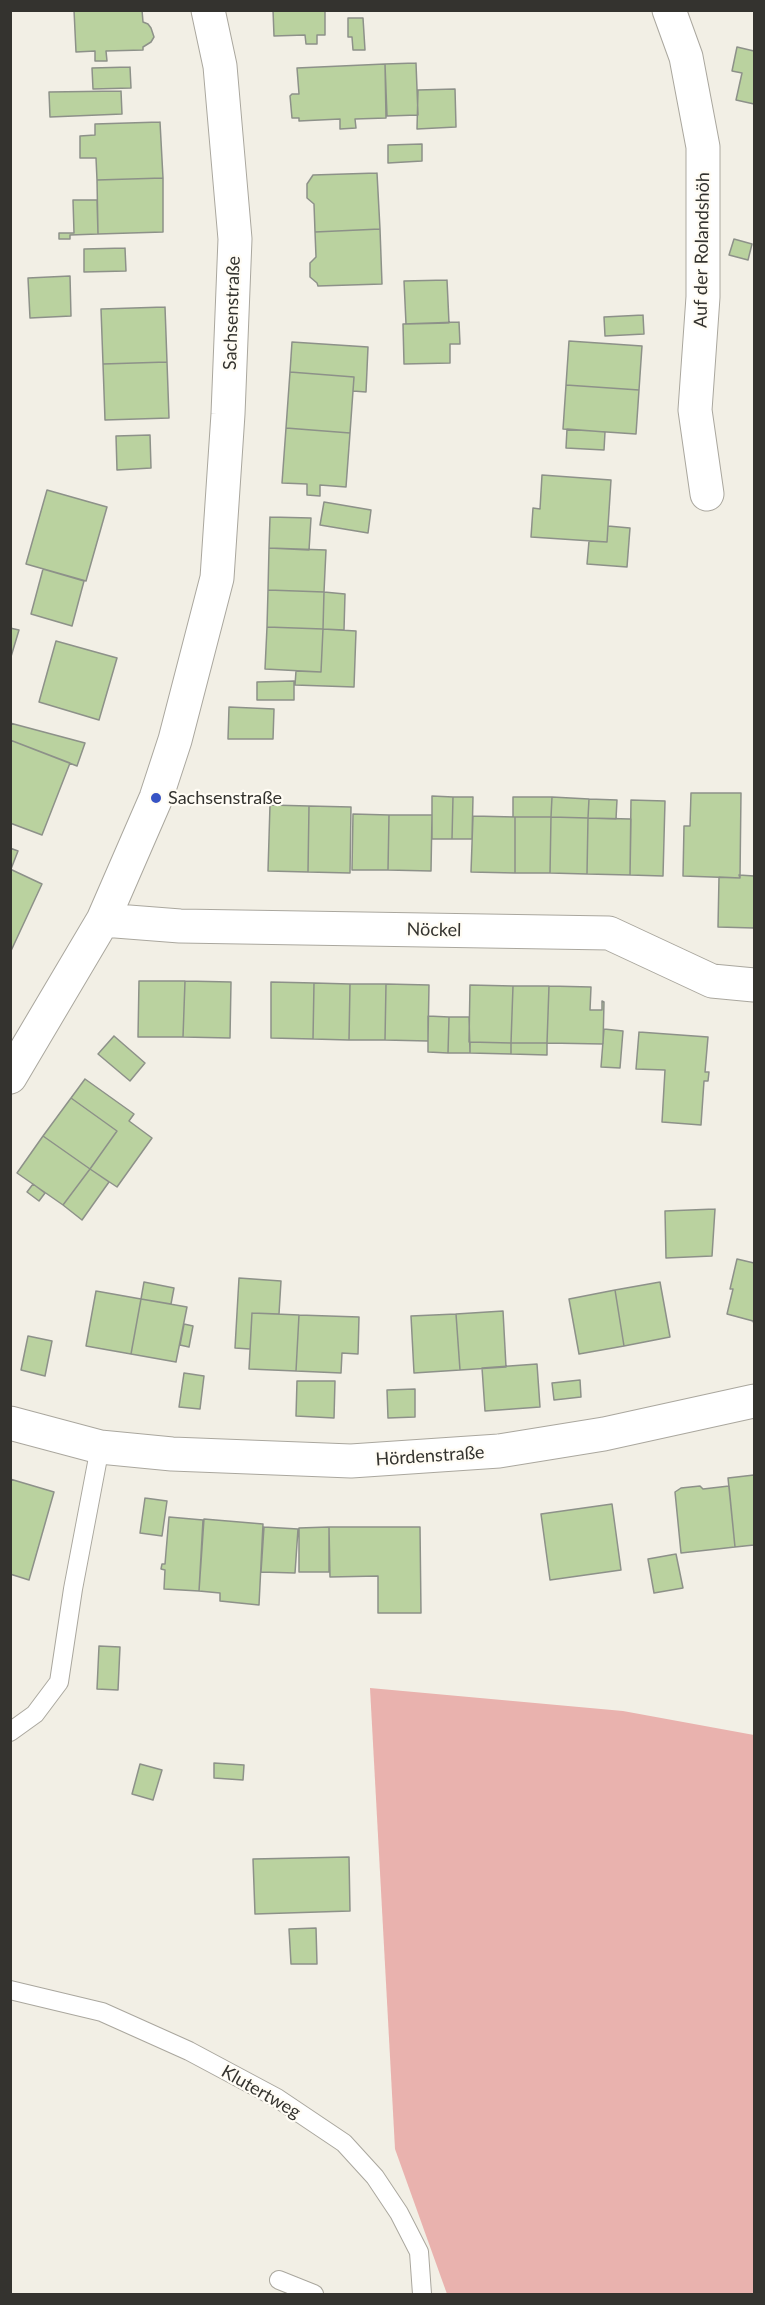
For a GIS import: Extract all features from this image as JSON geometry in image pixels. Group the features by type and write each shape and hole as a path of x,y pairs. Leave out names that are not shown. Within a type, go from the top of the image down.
{"street":[{"name":"Sachsenstraße","path":"10,1077 103,920 159,789 175,740 217,578 228,414 235,239 220,66 208,10"},
{"name":"Auf der Rolandshöh","path":"669,10 686,57 703,147 703,297 695,410 707,494"},
{"name":"Nöckel","path":"103,920 180,926 609,933 712,981 754,985"},
{"name":"Hördenstraße","path":"10,1423 100,1447 172,1454 351,1461 499,1451 604,1434 754,1401"}],"lane":[{"path":"10,1732 35,1714 59,1682 73,1589 100,1447"},
{"name":"Klutertweg","path":"10,1990 102,2012 189,2051 277,2098 344,2143 375,2177 399,2213 419,2253 422,2295"},
{"path":"279,2280 314,2295"}],"shaded area":[{"path":"370,1688 623,1711 754,1735 754,2294 447,2294 395,2149"}],"building":[{"path":"74,10 142,10 143,22 151,28 154,37 143,47 143,50 106,51 107,61 95,61 95,51 76,52"},
{"path":"273,10 325,10 325,35 317,35 317,44 306,44 305,35 274,36"},
{"path":"348,18 363,18 365,50 353,50 352,37 348,37"},
{"path":"737,47 754,51 754,104 736,100 742,73 732,71"},
{"path":"416,63 418,115 387,116 385,64"},
{"path":"385,64 386,118 355,119 356,128 340,129 340,119 299,121 299,118 292,118 290,96 299,94 297,68"},
{"path":"130,67 131,88 93,89 92,68"},
{"path":"455,89 456,127 417,129 418,90"},
{"path":"121,91 122,114 50,117 49,92"},
{"path":"160,122 163,178 97,180 96,158 80,158 80,136 95,135 95,124"},
{"path":"422,144 422,161 388,163 388,145"},
{"path":"377,173 380,229 315,232 314,204 307,198 307,184 313,175"},
{"path":"163,178 163,232 98,234 97,180"},
{"path":"73,200 97,200 98,234 70,235 70,239 59,239 59,233 74,233"},
{"path":"380,229 382,284 318,286 310,277 310,263 316,257 315,232"},
{"path":"734,239 752,244 748,260 729,255"},
{"path":"125,248 126,271 84,272 84,249"},
{"path":"70,276 71,316 30,318 28,278"},
{"path":"447,280 449,323 406,324 404,281"},
{"path":"165,307 167,362 103,364 101,309"},
{"path":"643,315 644,334 605,336 604,317"},
{"path":"459,322 460,344 450,344 450,363 404,364 403,324"},
{"path":"569,341 642,346 639,390 566,385"},
{"path":"292,342 368,347 366,392 353,391 354,377 290,372"},
{"path":"167,362 169,418 105,420 103,364"},
{"path":"290,372 354,377 350,433 286,428"},
{"path":"566,385 639,390 636,434 563,429"},
{"path":"286,428 350,433 346,487 320,485 320,496 307,495 307,484 282,483"},
{"path":"567,429 605,432 604,450 566,448"},
{"path":"150,435 151,468 117,470 116,436"},
{"path":"542,475 611,480 607,542 531,537 533,508 540,509"},
{"path":"47,490 107,507 86,581 26,564"},
{"path":"324,502 371,510 368,533 320,525"},
{"path":"270,517 311,518 309,550 269,548"},
{"path":"608,526 630,528 627,567 587,564 589,541 607,542"},
{"path":"269,548 326,550 324,592 268,590"},
{"path":"43,569 84,581 72,626 31,614"},
{"path":"268,590 324,592 323,629 267,627"},
{"path":"324,592 345,594 344,630 323,629"},
{"path":"267,627 323,629 321,672 265,669"},
{"path":"10,628 19,630 10,660"},
{"path":"323,629 356,631 354,687 295,685 296,671 321,672"},
{"path":"56,641 117,658 99,720 39,702"},
{"path":"294,681 294,700 257,700 257,682"},
{"path":"229,707 274,709 273,739 228,739"},
{"path":"10,723 85,743 77,766 10,740"},
{"path":"10,740 70,763 42,835 10,823"},
{"path":"691,793 741,793 740,878 683,876 684,826 690,826"},
{"path":"432,796 453,797 452,839 432,839"},
{"path":"453,797 473,797 472,839 452,839"},
{"path":"513,797 552,797 551,817 513,817"},
{"path":"552,797 589,799 588,818 551,817"},
{"path":"589,799 617,800 616,819 588,818"},
{"path":"631,800 665,801 663,876 630,875"},
{"path":"270,805 309,806 308,872 268,871"},
{"path":"309,806 351,807 350,873 308,872"},
{"path":"353,814 389,815 388,870 352,870"},
{"path":"389,815 432,815 431,871 388,870"},
{"path":"473,816 515,817 515,873 471,872"},
{"path":"515,817 551,817 550,873 515,873"},
{"path":"551,817 588,818 587,874 550,873"},
{"path":"588,818 631,819 630,875 587,874"},
{"path":"10,848 18,851 11,869 10,869"},
{"path":"10,869 42,884 10,953"},
{"path":"739,875 754,876 754,928 718,927 719,877 740,878"},
{"path":"139,981 185,981 183,1037 138,1037"},
{"path":"185,981 231,982 230,1038 183,1037"},
{"path":"271,982 314,983 313,1039 271,1038"},
{"path":"314,983 350,984 349,1040 313,1039"},
{"path":"350,984 386,984 385,1040 349,1040"},
{"path":"386,984 429,985 428,1041 385,1040"},
{"path":"470,985 513,986 511,1043 469,1042"},
{"path":"513,986 549,986 547,1043 511,1043"},
{"path":"549,986 591,987 590,1010 602,1010 602,1001 604,1002 603,1044 547,1043"},
{"path":"428,1016 449,1017 448,1053 428,1052"},
{"path":"449,1017 469,1017 470,1053 448,1053"},
{"path":"604,1029 623,1031 620,1068 601,1067"},
{"path":"639,1032 708,1037 705,1072 709,1072 708,1081 704,1081 701,1125 662,1122 665,1070 636,1069"},
{"path":"114,1036 145,1063 130,1081 98,1054"},
{"path":"470,1042 511,1043 511,1054 470,1053"},
{"path":"511,1043 547,1043 547,1055 511,1054"},
{"path":"85,1079 134,1114 129,1121 152,1138 117,1187 90,1169 117,1131 71,1098"},
{"path":"71,1098 117,1131 90,1169 43,1136"},
{"path":"43,1136 90,1169 63,1205 17,1173"},
{"path":"90,1169 109,1182 82,1220 63,1205"},
{"path":"33,1184 45,1193 39,1201 27,1192"},
{"path":"715,1209 712,1256 666,1258 665,1211"},
{"path":"737,1259 754,1263 754,1324 753,1321 727,1314"},
{"path":"239,1278 281,1281 279,1314 252,1313 250,1349 235,1348"},
{"path":"144,1282 174,1288 171,1304 141,1299"},
{"path":"660,1282 670,1337 624,1346 615,1290"},
{"path":"615,1290 624,1346 579,1354 569,1299"},
{"path":"96,1291 141,1299 131,1354 86,1346"},
{"path":"141,1299 187,1307 176,1362 131,1354"},
{"path":"503,1311 506,1367 460,1370 456,1314"},
{"path":"252,1313 299,1315 296,1371 249,1369"},
{"path":"456,1314 460,1370 414,1373 411,1316"},
{"path":"299,1315 359,1317 358,1354 342,1353 341,1373 296,1371"},
{"path":"184,1324 193,1326 189,1347 180,1345"},
{"path":"28,1336 52,1341 45,1376 21,1370"},
{"path":"537,1364 540,1407 485,1411 482,1368"},
{"path":"184,1373 204,1376 200,1409 179,1407"},
{"path":"580,1380 581,1397 554,1400 552,1383"},
{"path":"297,1381 335,1381 334,1418 296,1416"},
{"path":"415,1389 415,1417 388,1418 387,1390"},
{"path":"754,1475 754,1545 735,1547 728,1478"},
{"path":"10,1479 54,1492 29,1580 10,1574"},
{"path":"700,1486 703,1489 729,1486 735,1547 681,1553 675,1492 681,1488"},
{"path":"145,1498 167,1501 162,1536 140,1533"},
{"path":"612,1504 621,1570 550,1580 541,1514"},
{"path":"169,1517 203,1520 199,1591 164,1589 165,1570 161,1569 162,1564 165,1564"},
{"path":"204,1519 263,1524 259,1605 220,1601 220,1593 199,1591"},
{"path":"264,1527 298,1529 295,1573 261,1572"},
{"path":"329,1527 420,1527 421,1613 378,1613 378,1576 330,1577"},
{"path":"329,1527 329,1572 299,1572 299,1528"},
{"path":"676,1554 683,1588 654,1593 648,1559"},
{"path":"99,1646 120,1647 118,1690 97,1689"},
{"path":"214,1763 244,1765 243,1780 214,1778"},
{"path":"140,1764 162,1770 153,1800 132,1794"},
{"path":"349,1857 350,1911 255,1914 253,1859"},
{"path":"316,1928 317,1964 291,1964 289,1929"}],"place":[{"name":"Sachsenstraße","path":"156,798"}]}
